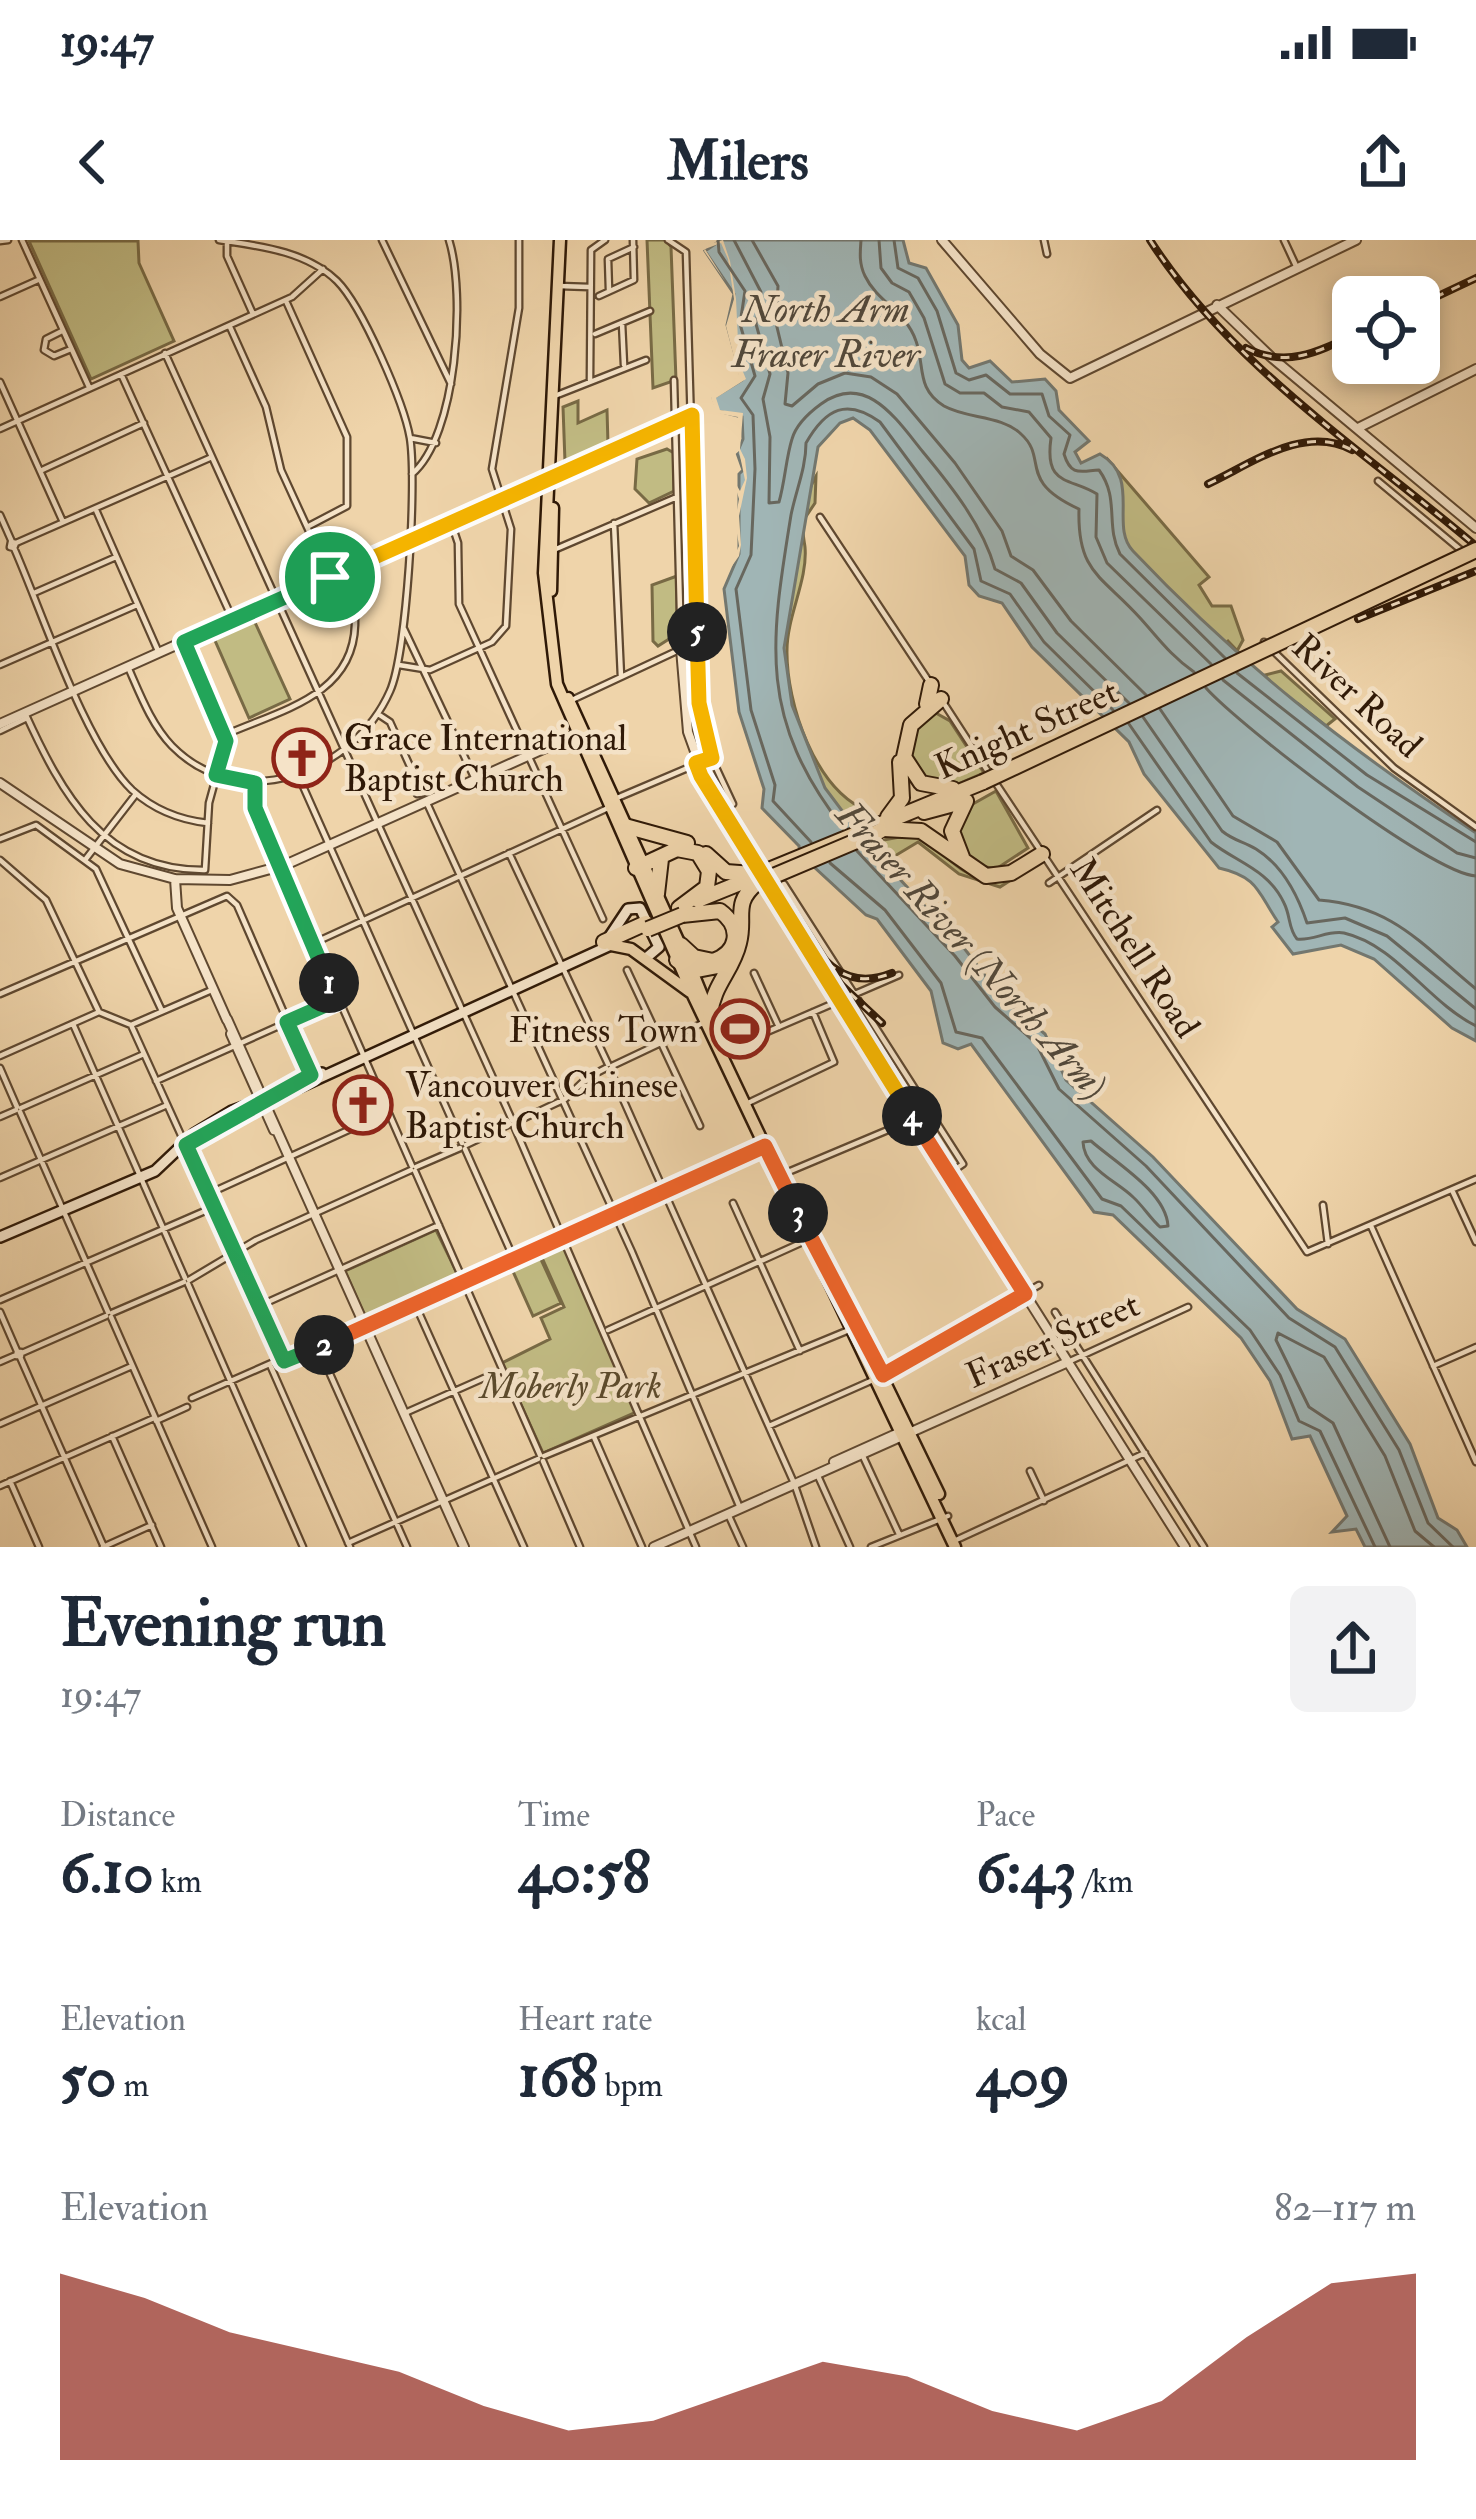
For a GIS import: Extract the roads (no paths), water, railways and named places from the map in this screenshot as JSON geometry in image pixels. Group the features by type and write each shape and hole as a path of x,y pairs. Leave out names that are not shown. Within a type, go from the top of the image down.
{"highway":[{"name":"Knight Street","path":"604,946 757,876 1025,769 1476,556"},
{"name":"Knight Street","path":"881,827 973,790 1476,556"},
{"path":"932,699 951,716"},
{"path":"932,699 905,734 907,767 933,788 973,790 952,831 966,863 998,872 1040,857"},
{"path":"881,827 902,798 898,748 902,730 932,699"},
{"path":"625,826 700,848 726,872 757,876 738,906 736,952 715,986 705,1022"},
{"path":"881,827 921,831 986,876 1011,873 1040,857"},
{"path":"639,865 678,841"},
{"path":"639,865 683,848 707,863 707,887 680,911"},
{"path":"657,894 661,859"},
{"path":"679,952 713,961 729,952 736,936 720,910 680,911"},
{"path":"679,952 692,971 714,968 736,952"}],"main road":[{"path":"560,240 547,635 566,702 679,952"},
{"path":"608,802 625,826 639,865 657,894 705,1022 957,1544"},
{"path":"646,958 657,954 659,943 640,908 628,909 604,946 646,958 692,993"},
{"name":"Knight Street","path":"0,1240 141,1178 206,1125 604,946"},
{"path":"692,971 705,1022"}],"street":[{"path":"22,240 88,388"},
{"path":"382,240 451,384"},
{"path":"410,475 436,443 446,420 455,270 449,240"},
{"path":"399,665 426,670 500,637 507,620 511,529 498,501 492,469 517,323 519,240"},
{"path":"590,380 592,245 605,240"},
{"path":"668,240 683,249 699,703 712,758 733,804"},
{"path":"942,240 1065,376 1081,375 1356,240"},
{"path":"1044,240 1046,254"},
{"path":"1284,240 1297,268"},
{"path":"128,667 163,735 191,762 216,775 255,783 298,775 345,750 378,714 399,665 410,437 352,302 322,269 255,242 223,241 253,314"},
{"path":"610,292 608,260 633,243"},
{"path":"599,296 634,280 633,243"},
{"path":"0,429 285,300 322,269"},
{"path":"0,297 40,279"},
{"path":"559,286 590,287"},
{"path":"1229,317 1230,298"},
{"path":"285,300 351,454 347,506 307,527"},
{"path":"1217,305 1476,528"},
{"path":"595,334 650,310"},
{"path":"622,323 625,365"},
{"path":"229,324 266,406 281,470 330,577"},
{"path":"63,331 46,340 44,350 54,356 71,349"},
{"path":"433,350 452,346"},
{"path":"166,353 564,1236 696,1547"},
{"path":"555,396 646,360"},
{"path":"1358,428 1476,369"},
{"path":"121,373 233,620"},
{"path":"674,380 681,649 685,715 696,763 720,814 1185,1547"},
{"path":"0,382 63,522"},
{"path":"0,727 692,415"},
{"path":"40,471 143,423"},
{"path":"410,437 436,443"},
{"path":"0,550 212,457"},
{"path":"1378,481 1476,556"},
{"path":"548,549 677,497"},
{"path":"95,508 159,653"},
{"path":"0,515 113,768 136,794 179,818 208,823"},
{"path":"820,517 932,699"},
{"path":"452,522 458,543 457,596 603,919"},
{"path":"614,524 621,677"},
{"path":"34,593 116,557"},
{"path":"224,735 338,679 354,648 356,596 348,569"},
{"path":"0,665 137,605"},
{"path":"404,629 475,778"},
{"path":"26,716 62,791 103,836 151,862 208,868 208,823 224,735 184,642"},
{"name":"River Road","path":"1264,642 1394,768 1476,827"},
{"path":"566,702 681,649 698,647"},
{"path":"378,714 390,722 418,784"},
{"name":"Mitchell Road","path":"951,716 1302,1247 1307,1252 1328,1244"},
{"path":"0,783 93,849 132,868 175,879 230,880 281,867 579,733"},
{"path":"314,943 559,830 608,802 712,758"},
{"path":"298,775 514,1259"},
{"path":"255,783 255,808 580,1547"},
{"path":"85,860 136,794"},
{"path":"426,801 613,1213 740,1508"},
{"path":"1049,883 1040,857 1157,810"},
{"path":"0,838 33,824 96,869 162,1011"},
{"path":"508,853 666,1189 794,1483 816,1547"},
{"path":"0,860 2,870 43,896 99,1012 131,1025 167,1106 189,1142 284,1361"},
{"path":"175,879 179,914 464,1547"},
{"path":"784,884 962,1165 949,1173"},
{"path":"0,994 218,897 231,897 287,1022 317,1074"},
{"path":"627,970 700,1126"},
{"path":"754,973 779,1027"},
{"path":"720,1046 779,1027 899,975"},
{"path":"131,1025 214,989"},
{"path":"156,1081 337,1000"},
{"path":"0,1056 99,1012"},
{"path":"746,1104 834,1062 813,1012"},
{"path":"0,1362 187,1281 340,1202 562,1101 609,1067 705,1022"},
{"path":"73,1024 303,1547"},
{"path":"0,1117 144,1054"},
{"path":"0,1068 212,1547"},
{"path":"0,1178 167,1106"},
{"path":"208,1194 388,1112"},
{"path":"779,1176 914,1119"},
{"path":"192,1398 318,1347 765,1146"},
{"path":"1323,1205 1328,1244 1476,1179"},
{"path":"1452,1190 1476,1242"},
{"path":"733,1203 800,1352"},
{"path":"0,1300 214,1207"},
{"path":"259,1306 439,1225"},
{"path":"1371,1226 1476,1462"},
{"path":"605,1331 810,1239"},
{"path":"769,1426 879,1377 1039,1285"},
{"path":"415,1304 524,1547"},
{"name":"Fraser Street","path":"654,1547 1188,1307"},
{"path":"0,1312 104,1547 152,1525"},
{"path":"1055,1312 1204,1547"},
{"path":"271,1367 349,1545 640,1414 855,1328"},
{"path":"318,1347 407,1547"},
{"path":"1433,1366 1476,1347"},
{"path":"0,1424 132,1366"},
{"path":"405,1413 502,1370"},
{"path":"0,1486 188,1407"},
{"path":"593,1435 642,1547"},
{"path":"112,1436 161,1547"},
{"path":"861,1453 899,1534"},
{"path":"957,1544 1145,1453"},
{"path":"821,1471 850,1547"},
{"path":"1030,1471 1044,1501"},
{"path":"10,1481 38,1547"},
{"path":"728,1513 743,1547"},
{"path":"871,1547 945,1517"}],"water":[{"name":"North Arm Fraser River","path":"721,240 903,240 909,263 926,268 958,325 962,360 969,368 990,361 1012,382 1045,379 1056,391 1059,410 1089,441 1075,452 1081,463 1100,454 1112,464 1120,476 1126,541 1133,551 1296,702 1476,833 1476,1041 1452,1028 1374,959 1341,945 1293,954 1272,927 1278,922 1256,888 1242,876 1219,868 1144,774 1129,742 1032,647 1002,603 979,596 969,585 965,556 870,430 853,418 840,423 818,447 784,648 792,705 825,788 867,844 964,948 1003,999 1045,1034 1066,1080 1153,1157 1297,1309 1345,1339 1410,1444 1438,1518 1457,1530 1467,1547 1365,1547 1356,1529 1332,1532 1347,1516 1310,1436 1292,1439 1270,1381 1241,1338 1113,1215 1094,1212 971,1044 958,1049 943,1043 931,991 877,919 866,915 800,854 799,846 762,808 764,789 739,712 724,589 739,554 739,474 743,470 737,453 743,439 742,417 718,411 713,398 742,380 727,325 734,294 705,251"}],"railway":[{"path":"1150,240 1182,285 1259,367 1476,546"},
{"path":"1440,295 1476,278"},
{"path":"1246,348 1287,357 1332,344"},
{"path":"1208,484 1297,444 1334,443 1352,450"},
{"path":"1358,619 1476,571"},
{"path":"816,950 850,976 869,979 892,973"},
{"path":"837,981 882,1023"}],"place":[{"name":"Grace International Baptist Church","path":"302,758"},
{"name":"Fitness Town","path":"740,1029"},
{"name":"Vancouver Chinese Baptist Church","path":"363,1105"}],"water label":[{"name":"Fraser River (North Arm)","path":"973,949"}],"park label":[{"name":"Moberly Park","path":"571,1385"}]}
